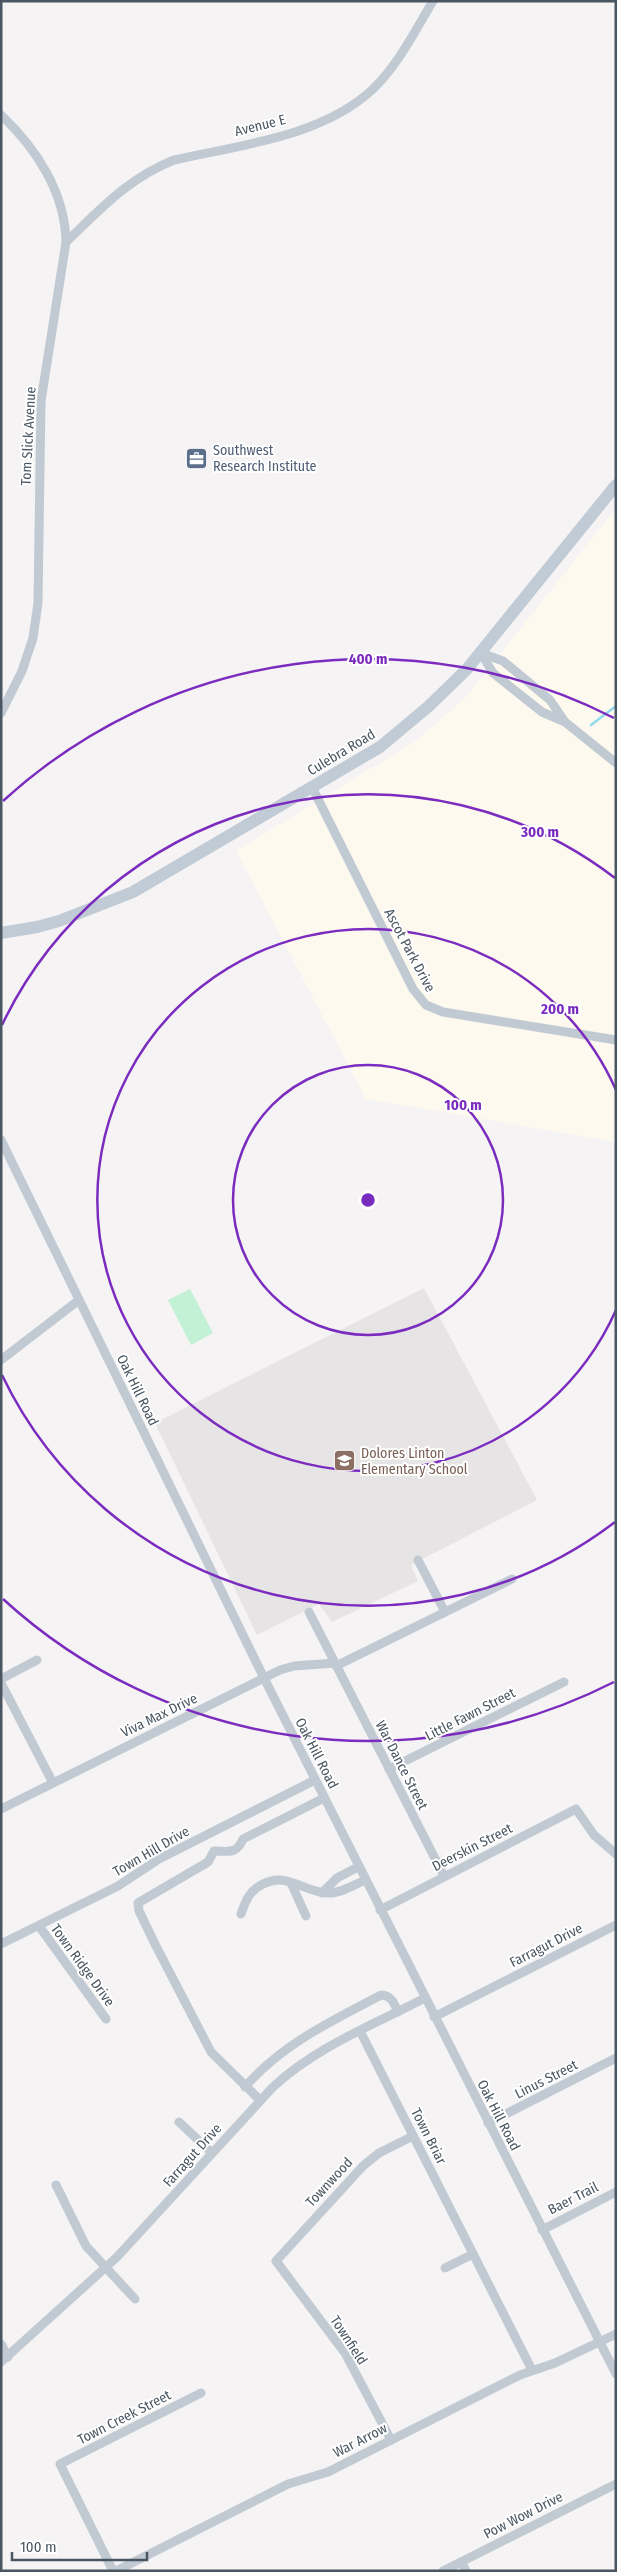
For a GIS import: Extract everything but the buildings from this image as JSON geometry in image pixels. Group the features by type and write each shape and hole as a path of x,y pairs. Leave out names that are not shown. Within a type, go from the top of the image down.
{"main road":[{"name":"Culebra Road","path":"1,933 37,928 133,892 380,747 448,688 481,653 616,485"}],"street":[{"name":"Avenue E","path":"66,242 120,190 157,166 174,160 303,128 326,119 354,103 374,88 389,71 434,1"},
{"name":"Tom Slick Avenue","path":"1,115 19,131 44,166 64,222 66,242 41,401 38,603 33,638 22,671 1,713"},
{"path":"481,653 492,673 542,712 566,722"},
{"path":"481,653 503,661 550,700 566,722 616,763"},
{"name":"Ascot Park Drive","path":"312,787 413,990 426,1005 443,1012 616,1040"},
{"name":"Oak Hill Road","path":"1,1140 264,1678 616,2374"},
{"path":"1,1360 79,1300"},
{"path":"418,1560 445,1612"},
{"name":"Viva Max Drive","path":"1,1809 264,1678 294,1666 336,1664 512,1579"},
{"name":"War Dance Street","path":"309,1612 444,1876"},
{"path":"1,1679 37,1660"},
{"name":"Little Fawn Street","path":"389,1769 564,1682"},
{"path":"1,1683 53,1783"},
{"name":"Town Hill Drive","path":"1,1944 118,1886 159,1859 315,1780"},
{"path":"260,2100 211,2052 156,1946 138,1903 208,1862 214,1851 233,1852 239,1848 243,1839 324,1798"},
{"name":"Deerskin Street","path":"380,1910 576,1810 594,1835 616,1854"},
{"path":"322,1893 337,1878 358,1866"},
{"path":"241,1914 247,1897 256,1887 272,1879 280,1878 307,1890 322,1893 331,1893 365,1880"},
{"path":"291,1882 306,1916"},
{"name":"Farragut Drive","path":"434,2016 616,1925"},
{"name":"Town Ridge Drive","path":"39,1926 106,2019"},
{"path":"245,2086 258,2072 304,2036 381,1995 387,1995 398,2012"},
{"name":"Farragut Drive","path":"5,2360 135,2239 260,2100 290,2071 319,2052 425,1998"},
{"name":"Town Briar","path":"360,2031 532,2370"},
{"name":"Linus Street","path":"488,2123 616,2058"},
{"path":"179,2122 212,2153"},
{"name":"Townwood","path":"276,2260 362,2166 379,2153 413,2136"},
{"path":"56,2185 86,2246 135,2299"},
{"name":"Baer Trail","path":"542,2230 616,2192"},
{"path":"446,2268 473,2254"},
{"name":"Townfield","path":"276,2260 344,2353 391,2440"},
{"name":"War Arrow","path":"114,2571 288,2484 328,2472 532,2370 555,2363 598,2340 616,2334"},
{"path":"1,2344 5,2360"},
{"name":"Town Creek Street","path":"114,2571 60,2464 201,2393"},
{"name":"Pow Wow Drive","path":"443,2571 616,2484"},
{"path":"461,2562 466,2571"}],"shaded area":[{"path":"616,508 616,1142 366,1099 236,851 416,741 467,696"},
{"name":"Dolores Linton Elementary School","path":"424,1288 537,1500 411,1565 418,1581 332,1622 319,1604 257,1635 155,1423"}],"green space":[{"path":"190,1289 213,1333 191,1345 168,1300"}],"waterway":[{"path":"591,725 616,706"}],"place":[{"name":"Southwest Research Institute","path":"197,458"},
{"name":"Dolores Linton Elementary School","path":"345,1461"}]}
